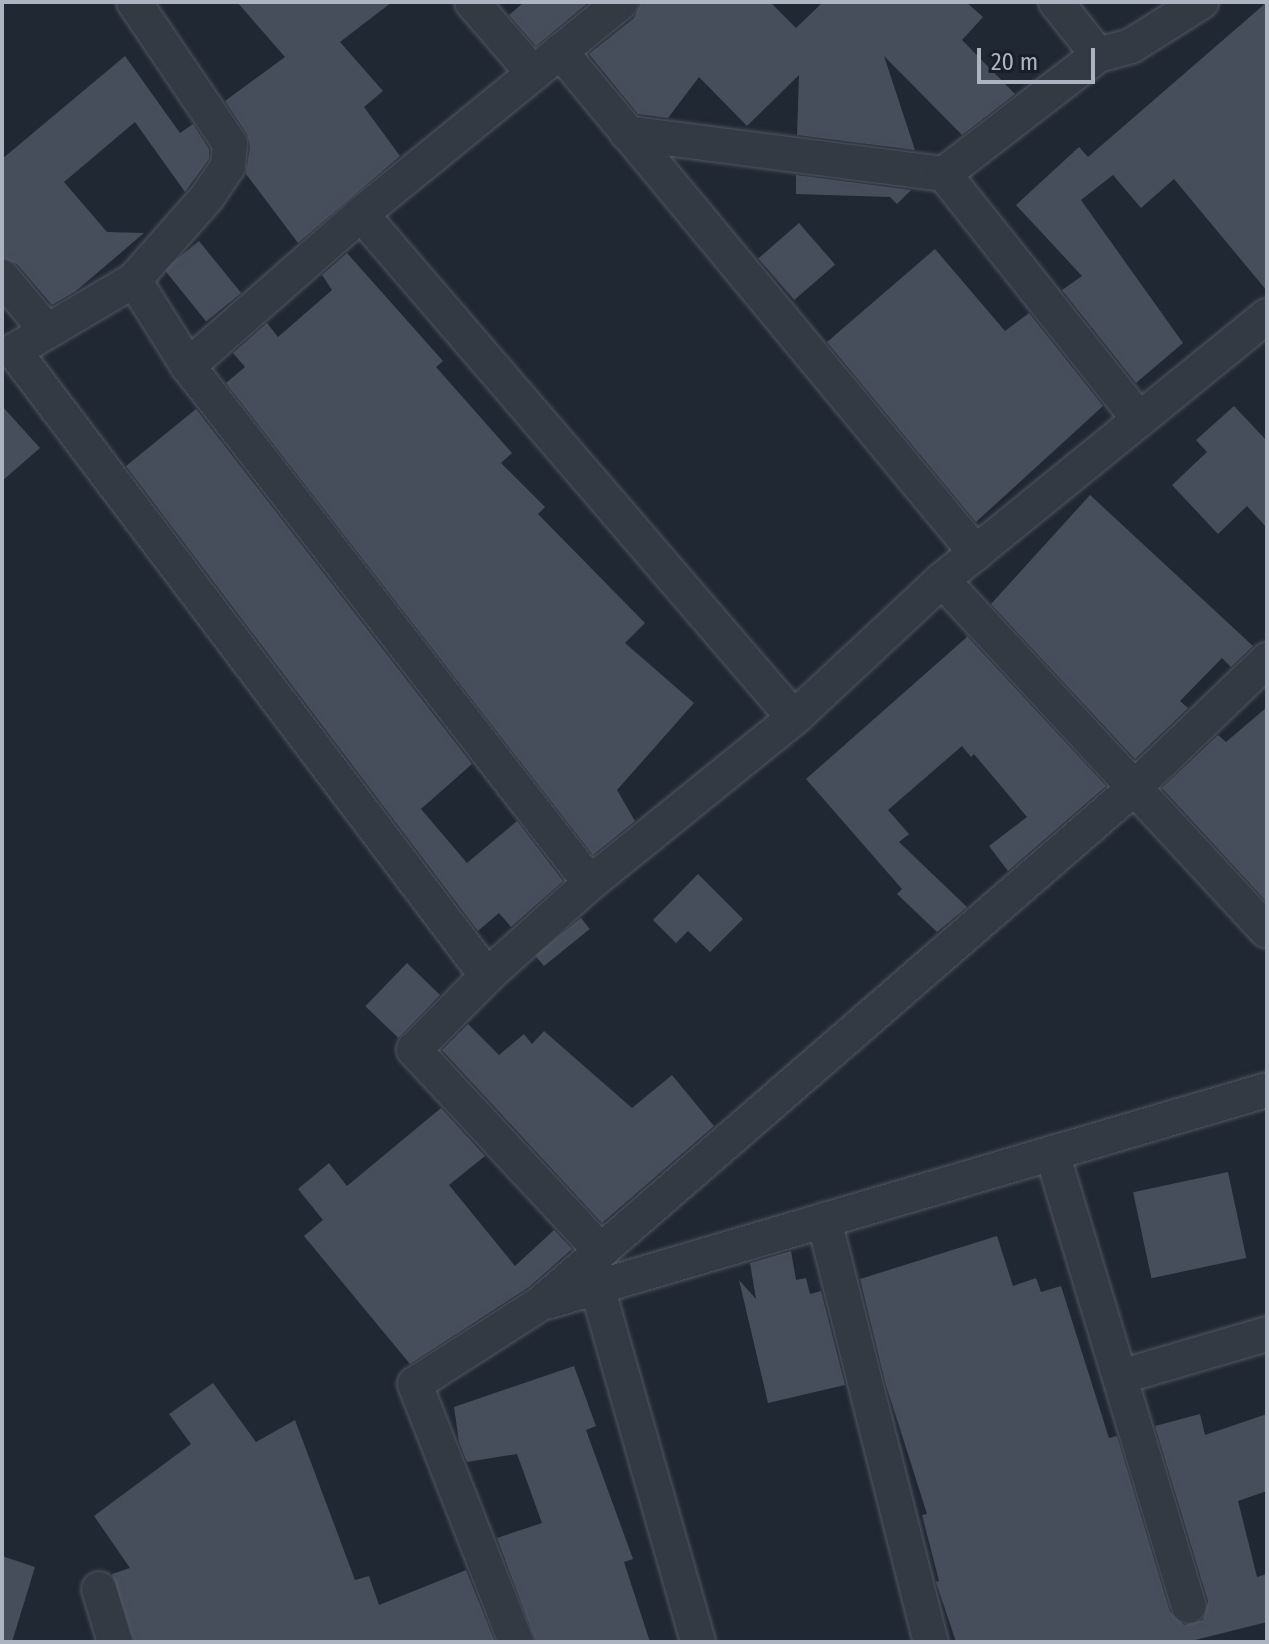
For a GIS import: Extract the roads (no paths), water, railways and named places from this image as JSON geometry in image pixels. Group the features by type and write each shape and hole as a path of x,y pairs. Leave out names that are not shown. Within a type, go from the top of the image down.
{"street":[{"path":"134,2 230,144 228,166 208,196 134,280 47,331 8,348 487,976"},
{"path":"472,2 533,73"},
{"path":"188,366 361,214 621,2"},
{"path":"1056,2 1098,55"},
{"path":"944,174 1098,55 1131,46 1201,2"},
{"path":"560,51 976,553"},
{"path":"627,133 944,174 1139,419"},
{"path":"361,214 794,718"},
{"path":"2,277 47,331"},
{"path":"134,280 188,366 590,883"},
{"path":"601,1251 414,1050 487,976 590,883 794,718 942,580 1139,419 1261,333"},
{"path":"942,580 1267,931"},
{"path":"516,1642 415,1384 541,1303 1134,788 1267,660"},
{"path":"541,1303 1267,1090"},
{"path":"1052,1153 1189,1606"},
{"path":"824,1220 931,1642"},
{"path":"597,1287 698,1642"},
{"path":"1120,1377 1267,1334"},
{"path":"99,1589 115,1642"}]}
